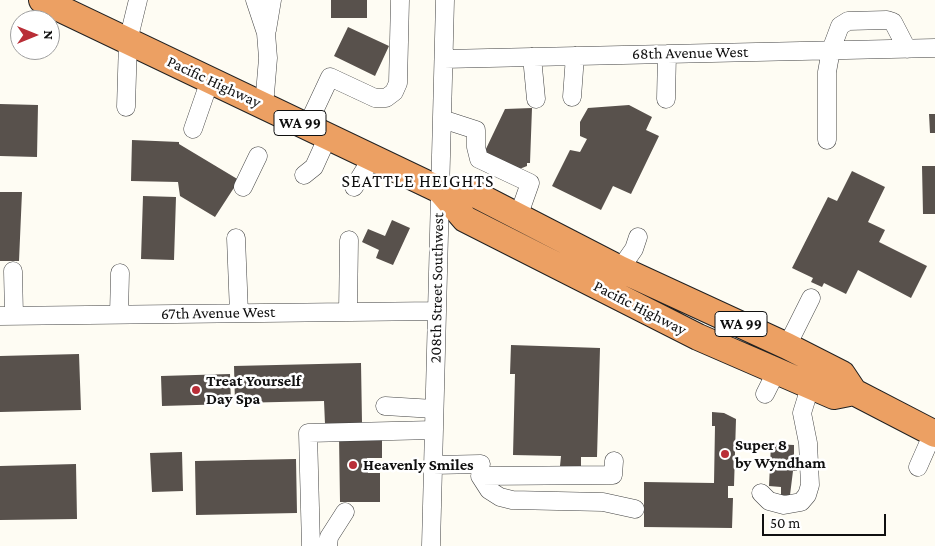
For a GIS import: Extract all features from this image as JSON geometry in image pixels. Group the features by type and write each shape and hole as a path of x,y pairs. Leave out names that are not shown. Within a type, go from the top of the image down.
{"highway":[{"name":"Pacific Highway","path":"42,0 440,190 465,220 698,337 770,383 810,387 834,396 854,392"},
{"name":"Pacific Highway","path":"440,190 465,189 620,269 787,346 842,374 854,392 934,433"}],"street":[{"path":"126,107 128,41 138,0"},
{"path":"255,0 266,33 268,58 264,106"},
{"path":"266,33 272,0"},
{"path":"304,175 314,167 318,131 330,77 375,98 386,98 394,92 398,83 400,0"},
{"name":"208th Street Southwest","path":"431,546 445,0"},
{"path":"827,140 827,72 831,50 840,26 848,21 887,20 893,22 907,49"},
{"name":"68th Avenue West","path":"444,59 935,48"},
{"path":"666,99 667,54"},
{"path":"572,96 575,56"},
{"path":"532,57 536,99"},
{"path":"193,129 210,80"},
{"path":"442,119 476,130 476,147 479,159 530,183 518,216"},
{"path":"244,187 258,156"},
{"path":"354,187 372,158"},
{"path":"620,269 634,249 638,237"},
{"path":"236,238 239,313"},
{"path":"348,312 349,240"},
{"path":"7,315 13,271"},
{"path":"119,314 120,273"},
{"path":"787,346 811,298"},
{"name":"67th Avenue West","path":"7,315 437,310"},
{"path":"762,493 769,502 784,505 800,502 807,495 810,485 808,442 802,413 810,387"},
{"path":"385,406 434,409"},
{"path":"311,546 308,433 434,430"},
{"path":"918,467 934,433"},
{"path":"614,461 613,475 480,476 489,490 500,497 512,500 604,502 635,509"},
{"path":"433,465 481,464"},
{"path":"328,546 328,537 345,512"}],"building":[{"path":"331,0 367,0 367,18 331,18"},
{"path":"348,27 389,46 375,76 334,56"},
{"path":"0,104 38,105 37,157 0,156"},
{"path":"629,105 652,117 646,130 659,136 631,194 613,186 601,210 552,186 570,150 580,152 587,139 580,136 580,122 588,108"},
{"path":"532,108 530,163 527,163 527,166 517,170 484,153 505,109"},
{"path":"929,114 935,114 935,133 930,133"},
{"path":"132,140 179,142 179,144 239,180 215,217 180,196 178,182 131,181"},
{"path":"922,166 935,166 935,214 923,214"},
{"path":"852,171 885,187 868,222 885,230 879,242 927,266 911,298 858,270 846,294 824,283 822,287 811,282 813,278 792,268 828,197 837,201"},
{"path":"0,192 22,192 19,261 0,261"},
{"path":"143,196 176,197 174,260 141,259"},
{"path":"392,220 410,228 393,265 376,258 379,250 362,242 368,229 385,236"},
{"path":"511,345 600,348 597,457 581,457 581,466 560,466 561,456 513,455 515,374 510,374"},
{"path":"79,354 81,410 0,412 0,356"},
{"path":"361,363 362,423 325,424 324,401 235,403 234,366"},
{"name":"Treat Yourself Day Spa","path":"230,374 231,404 162,406 161,376"},
{"name":"Super 8 by Wyndham","path":"712,412 724,413 736,419 734,486 728,486 728,498 733,498 732,528 644,527 644,482 714,483 715,426 712,426"},
{"name":"Heavenly Smiles","path":"339,436 382,436 382,458 367,458 368,473 380,473 380,502 340,502"},
{"path":"771,444 794,445 794,455 798,455 797,471 793,471 790,495 781,495 781,487 769,486"},
{"path":"182,452 183,491 152,492 150,453"},
{"path":"296,459 297,513 196,515 195,461"},
{"path":"76,464 77,519 0,520 0,466"}],"place":[{"name":"Treat Yourself Day Spa","path":"196,390"},
{"name":"Super 8 by Wyndham","path":"725,454"},
{"name":"Heavenly Smiles","path":"353,465"}],"district":[{"name":"SEATTLE HEIGHTS","path":"418,181"}]}
